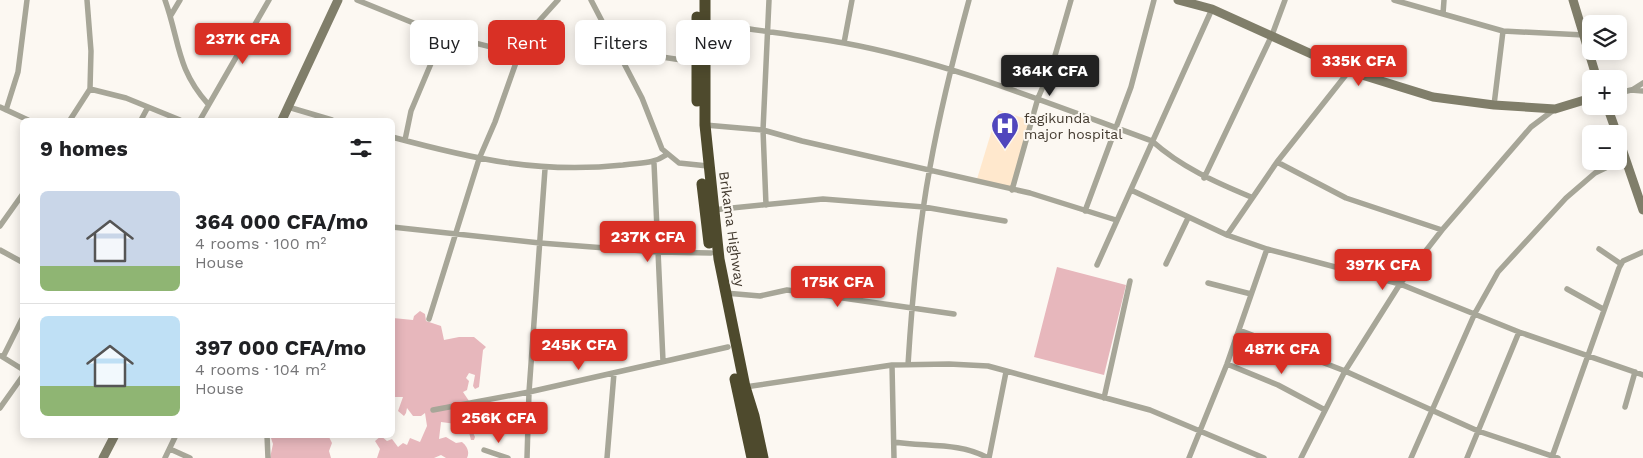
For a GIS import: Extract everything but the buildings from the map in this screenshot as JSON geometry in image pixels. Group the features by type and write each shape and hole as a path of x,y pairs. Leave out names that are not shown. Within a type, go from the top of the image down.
{"highway":[{"name":"Brikama Highway","path":"697,20 698,0"},
{"name":"Brikama Highway","path":"704,20 705,0"},
{"name":"Brikama Highway","path":"696,65 711,253 728,347 763,458"},
{"name":"Brikama Highway","path":"704,65 704,166 725,293 745,387 752,458"}],"street":[{"path":"23,118 3,109 18,72 27,0"},
{"path":"71,118 90,89 91,51 87,0"},
{"path":"165,0 182,67 193,88 208,104"},
{"path":"170,16 180,0"},
{"path":"201,118 269,0"},
{"path":"283,118 338,0"},
{"path":"357,0 410,22"},
{"path":"541,20 558,0"},
{"path":"591,0 642,98 658,141 666,155 688,166 704,166"},
{"path":"766,205 763,130 769,0"},
{"path":"844,43 852,0"},
{"path":"908,365 912,309 929,169 950,71 968,0"},
{"path":"1012,190 1038,98 1052,66 1071,0"},
{"path":"1085,211 1131,87 1154,0"},
{"path":"1178,0 1212,9 1272,34 1349,71 1433,97 1494,105 1555,109"},
{"path":"1204,178 1272,34 1285,0"},
{"path":"1394,0 1503,31 1582,35"},
{"path":"1443,14 1444,0"},
{"path":"1573,0 1582,29"},
{"path":"1097,265 1212,9"},
{"path":"750,30 844,43 950,71 1038,98 1152,141 1166,154 1204,178 1251,197"},
{"path":"1494,105 1503,31"},
{"path":"405,140 411,111 430,65"},
{"path":"429,319 479,159 495,122 515,65"},
{"path":"1227,235 1251,197 1277,162 1349,71"},
{"path":"1627,91 1643,83"},
{"path":"90,89 126,98 175,118"},
{"path":"1631,90 1643,91"},
{"path":"1300,458 1345,370 1400,284 1442,230 1531,127 1555,109 1582,101"},
{"path":"142,118 148,107"},
{"path":"288,108 325,118"},
{"path":"705,125 763,130 802,141 1030,193 1116,220"},
{"path":"395,138 479,159 545,168 572,169 654,163 666,155"},
{"path":"1627,161 1643,210"},
{"path":"1277,162 1346,198 1442,230"},
{"path":"654,163 663,361"},
{"path":"528,458 529,392 545,168"},
{"path":"1411,458 1475,313 1498,272 1566,198 1595,173 1601,170"},
{"path":"1130,190 1227,235 1267,249 1400,284 1519,332 1643,375"},
{"path":"0,226 20,197"},
{"path":"712,210 823,199 924,206 1005,221"},
{"path":"1166,264 1188,218"},
{"path":"395,227 540,243 658,252 711,253"},
{"path":"1599,248 1621,264"},
{"path":"1189,458 1227,364 1267,249"},
{"path":"0,250 20,261"},
{"path":"1239,330 1345,370 1478,431 1554,457 1587,357 1621,264 1643,252"},
{"path":"1104,398 1130,281"},
{"path":"1208,282 1251,294"},
{"path":"1567,289 1604,309"},
{"path":"725,293 760,296 787,290 954,314"},
{"path":"20,323 1,356 20,368"},
{"path":"1467,458 1519,332"},
{"path":"433,410 529,392 728,347"},
{"path":"745,387 892,365 949,364 988,366 1150,410 1264,458"},
{"path":"1227,364 1278,384 1325,410"},
{"path":"892,365 894,458"},
{"path":"894,442 938,444 978,452 988,458 1006,372"},
{"path":"1625,407 1635,372"},
{"path":"607,458 614,373"},
{"path":"0,408 20,380"},
{"path":"103,458 113,438"},
{"path":"165,458 175,438"},
{"path":"268,438 268,458"},
{"path":"170,449 190,458"},
{"path":"484,450 508,458"}],"shaded area":[{"name":"fagikunda major hospital","path":"998,110 1033,121 1012,190 977,179"},
{"path":"1057,267 1126,285 1104,375 1034,357"},
{"path":"420,311 425,314 426,321 441,326 444,340 474,337 486,347 483,350 479,387 475,389 473,386 475,375 469,373 466,378 469,381 467,390 463,392 475,410 472,430 475,437 474,440 471,440 468,429 471,424 465,419 456,424 441,422 439,439 446,437 456,443 462,442 468,449 467,458 446,458 441,455 434,458 377,458 380,449 375,441 379,438 383,438 387,441 392,439 398,447 403,443 407,445 410,438 420,442 427,426 425,413 421,416 413,416 407,408 404,416 398,411 403,397 395,397 395,318 413,320 414,316"},
{"path":"271,438 330,438 332,443 329,451 331,458 270,458 273,444"}],"place":[{"name":"fagikunda major hospital","path":"1005,150"}]}
